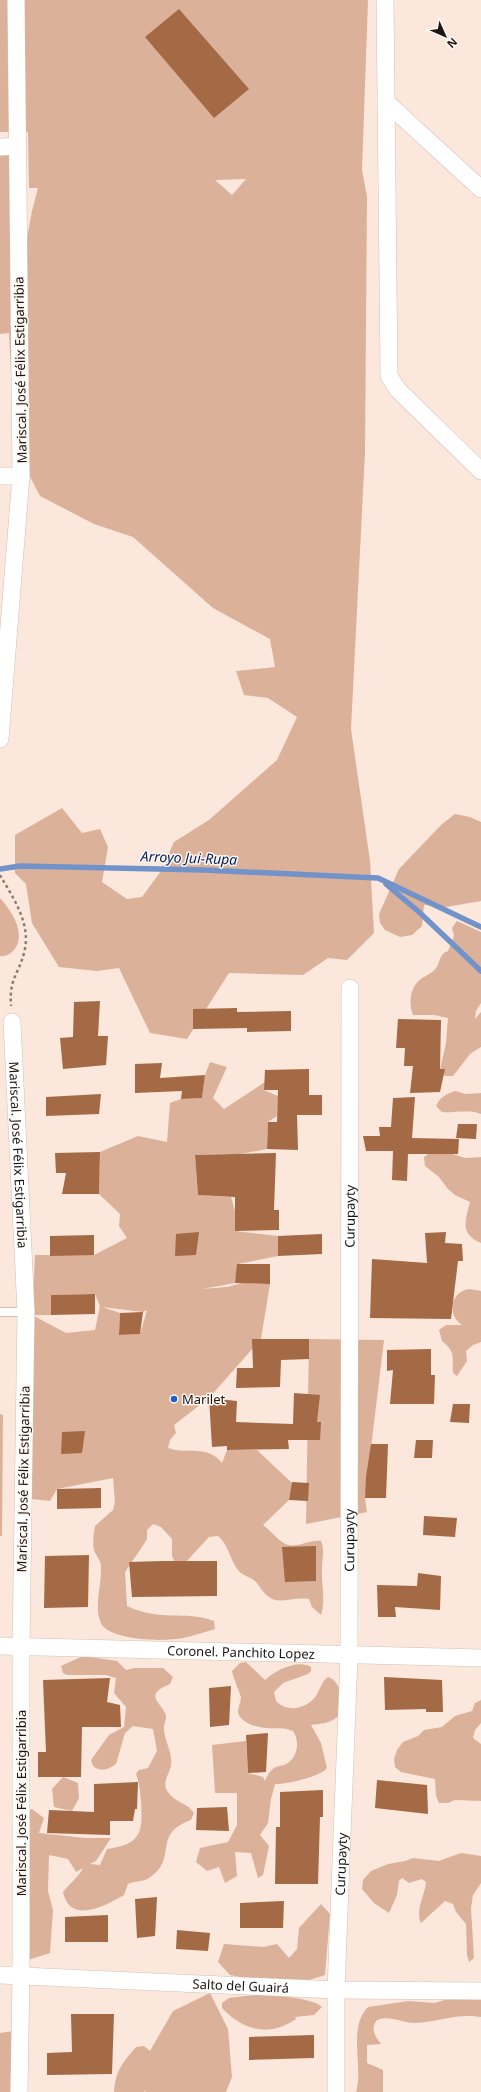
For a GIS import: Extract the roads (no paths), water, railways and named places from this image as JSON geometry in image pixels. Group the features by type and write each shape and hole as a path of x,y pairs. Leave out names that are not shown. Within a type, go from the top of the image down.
{"street":[{"name":"Mariscal. José Félix Estigarribia","path":"0,739 21,476 16,0"},
{"path":"385,0 389,376 398,390 481,471"},
{"path":"386,102 481,189"},
{"path":"0,146 18,146"},
{"path":"0,476 21,476"},
{"name":"Curupayty","path":"336,2092 336,1990 349,1656 350,988"},
{"name":"Mariscal. José Félix Estigarribia","path":"12,1022 26,1312 20,1646 21,1976 18,2092"},
{"name":"Coronel. Panchito Lopez","path":"0,1646 349,1656 481,1658"},
{"name":"Salto del Guairá","path":"0,1976 336,1990 481,1991"}],"lane":[{"path":"0,1312 26,1312"}],"waterway":[{"name":"Arroyo Jui-Rupa","path":"0,869 20,866 204,870 378,878 481,927"},
{"name":"Arroyo Jui-Rupa","path":"386,884 419,912 481,971"}],"place":[{"name":"Marilet","path":"174,1399"}]}
